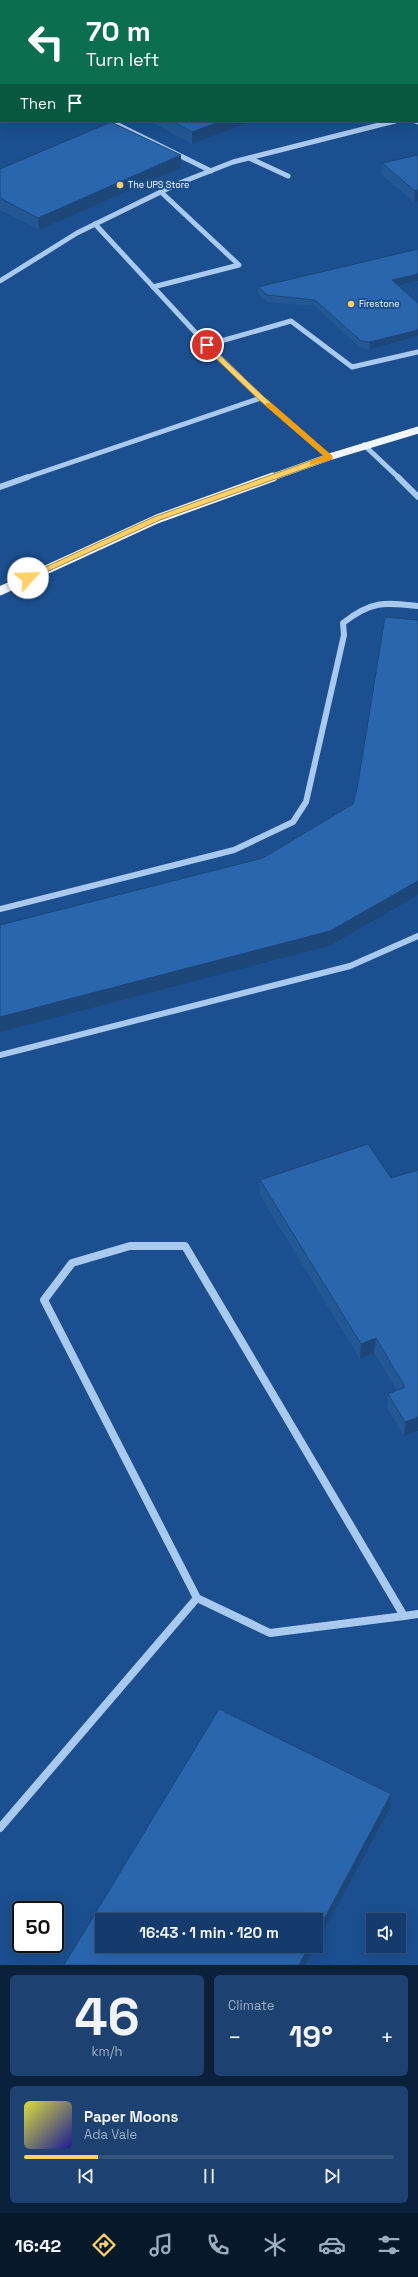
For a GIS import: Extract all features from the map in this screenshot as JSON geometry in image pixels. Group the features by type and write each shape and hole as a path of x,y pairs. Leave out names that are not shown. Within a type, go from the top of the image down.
{"main road":[{"path":"0,591 157,519 364,445 418,430"}],"street":[{"path":"112,122 211,170"},
{"path":"0,281 95,224 211,170 249,158 391,122"},
{"path":"249,158 288,176"},
{"path":"153,288 239,265 161,192"},
{"path":"95,224 207,345 261,398 329,457"},
{"path":"207,345 291,321 352,367 418,352"},
{"path":"0,487 261,398"},
{"path":"364,445 418,497"},
{"path":"0,909 234,850 293,822 306,802 344,635 343,624 361,608 381,602 418,606"},
{"path":"0,1055 350,966 418,936"},
{"path":"404,1616 185,1246 130,1246 72,1263 44,1300 196,1598 270,1633 404,1616 418,1614"},
{"path":"0,1828 196,1598"}],"building":[{"path":"111,122 181,155 38,218 0,198 0,169"},
{"path":"174,122 218,122 192,132"},
{"path":"418,155 418,190 415,191 382,163"},
{"name":"Firestone","path":"418,249 418,274 392,280 418,303 418,330 370,342 361,341 315,300 267,295 258,287"},
{"path":"385,617 418,620 418,881 330,931 0,1017 0,925 263,858 353,804 357,789"},
{"path":"368,1144 391,1178 418,1170 418,1417 405,1422 388,1394 405,1387 376,1338 361,1344 260,1180"},
{"path":"219,1709 391,1794 323,1921 323,1913 95,1913"},
{"path":"95,1914 95,1953 305,1953 299,1965 64,1965"}],"slow traffic":[{"path":"269,405 329,457 313,463"}],"place":[{"name":"The UPS Store","path":"120,185"},
{"name":"Firestone","path":"351,304"}],"route":[{"path":"28,578 157,519 329,457 261,398 207,345"}]}
